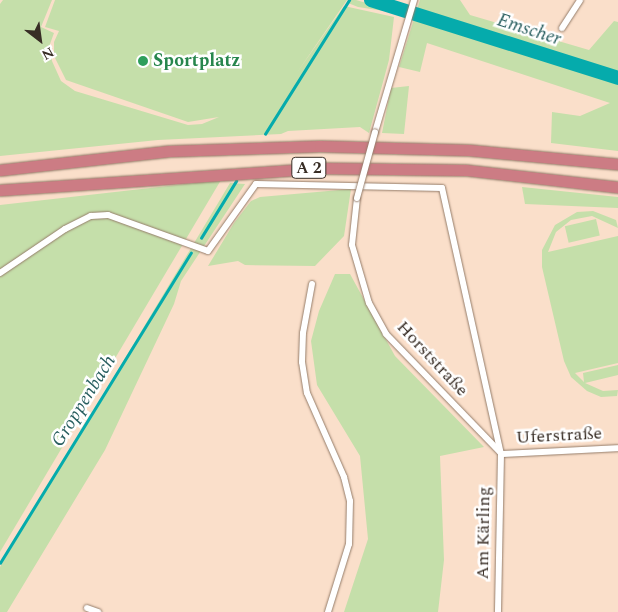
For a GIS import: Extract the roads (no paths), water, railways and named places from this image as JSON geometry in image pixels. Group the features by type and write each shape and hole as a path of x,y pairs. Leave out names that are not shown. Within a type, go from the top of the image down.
{"highway":[{"name":"A 2","path":"0,170 170,151 320,146 470,150 618,164"},
{"name":"A 2","path":"0,190 319,168 466,170 618,187"}],"street":[{"name":"Horststraße","path":"414,0 357,198 352,245 369,303 386,334 501,454"},
{"path":"562,28 580,0"},
{"name":"Horststraße","path":"0,272 77,221 100,214 134,223 208,251 256,184 442,188 501,454"},
{"path":"312,284 303,332 302,362 307,393 344,477 350,501 349,544 328,612"},
{"name":"Uferstraße","path":"501,454 618,448"},
{"name":"Am Kärling","path":"498,612 501,454"},
{"path":"87,608 98,612"}],"waterway":[{"name":"Groppenbach","path":"265,134 349,0"},
{"name":"Emscher","path":"371,0 618,78"},
{"name":"Groppenbach","path":"201,238 236,181"},
{"name":"Groppenbach","path":"0,563 191,253"}],"place":[{"name":"Sportplatz","path":"143,61"}]}
